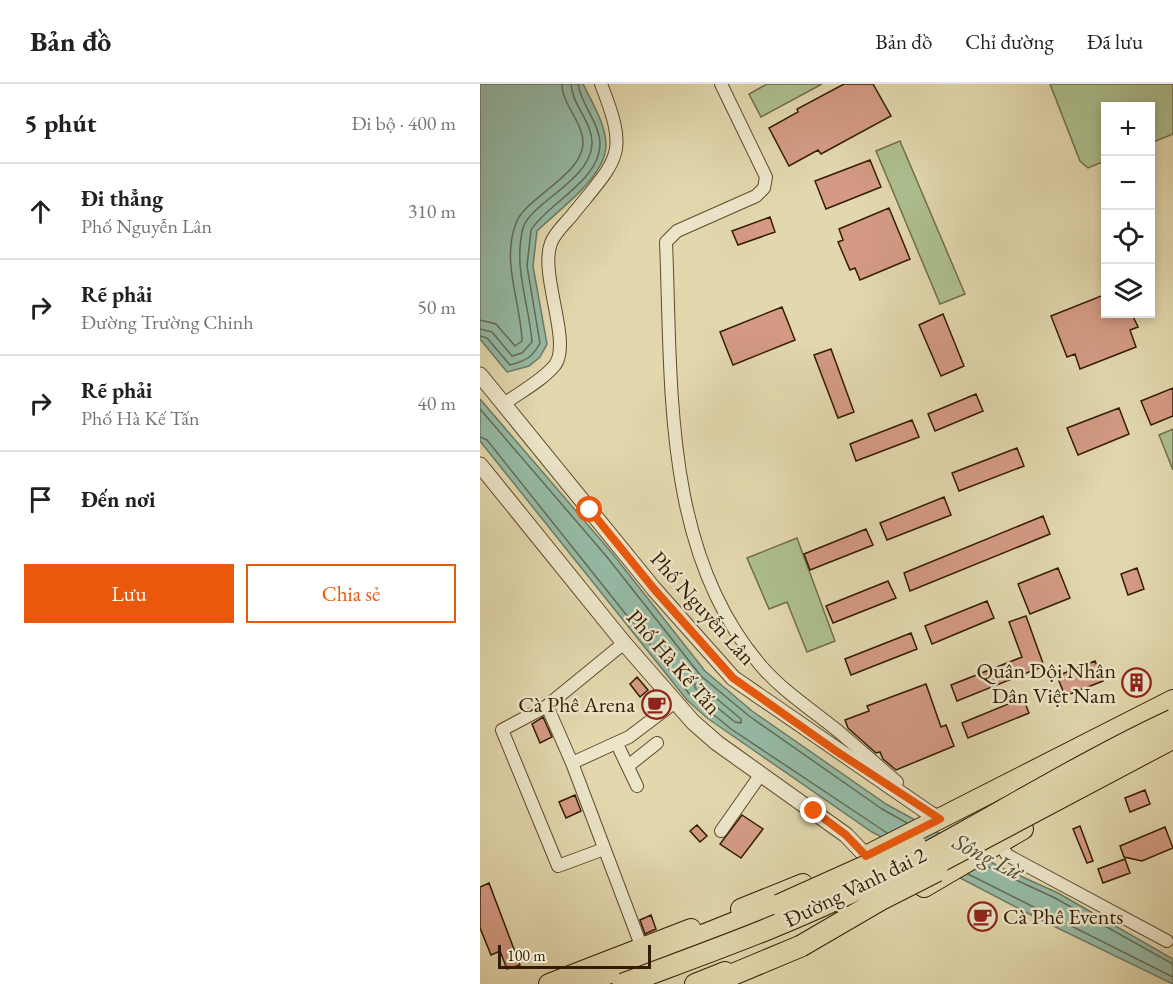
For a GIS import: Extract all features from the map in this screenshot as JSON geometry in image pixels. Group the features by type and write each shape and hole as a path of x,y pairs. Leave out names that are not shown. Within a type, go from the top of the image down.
{"highway":[{"name":"Đường Vành đai 2","path":"662,984 795,933 872,898 1173,720"},
{"name":"Đường Vành đai 2","path":"623,984 789,921 1173,738"},
{"path":"709,983 801,946 880,900 964,858 1022,808"},
{"path":"581,984 1022,808"}],"main road":[{"path":"549,984 827,875 1173,700"},
{"path":"1144,714 1155,757"},
{"path":"694,947 709,983 814,947 861,919 943,877 999,842 1173,748"},
{"path":"602,984 780,911 827,875"}],"street":[{"path":"504,404 553,367 560,350 549,252 557,233 609,170 619,140 601,84"},
{"path":"721,84 766,177 764,188 756,196 676,231 666,242 676,443 691,530 696,548 731,625 761,666 782,688 897,782 892,789"},
{"name":"Phố Nguyễn Lân","path":"480,375 654,589 733,678 892,789 932,822"},
{"name":"Phố Hà Kế Tấn","path":"480,465 674,702 711,738 872,853"},
{"path":"604,849 558,866 502,730 547,706 624,643"},
{"path":"572,763 617,744 674,702"},
{"path":"547,706 572,763 642,948"},
{"path":"628,766 657,743"},
{"path":"617,744 638,786"},
{"path":"721,831 761,774"},
{"path":"999,842 1007,855 1167,941"}],"shaded area":[{"path":"767,84 822,84 761,117 749,94"},
{"path":"1050,84 1173,84 1173,134 1155,141 1155,102 1101,102 1101,163 1088,168 1080,161"},
{"path":"900,141 965,294 940,304 876,151"},
{"path":"1173,429 1173,470 1159,435"},
{"path":"797,538 835,641 807,652 787,602 769,609 747,558"}],"water":[{"path":"480,84 583,84 598,114 604,130 606,145 604,157 589,181 537,231 533,266 547,344 540,357 529,366 507,372 480,339"},
{"path":"480,399 612,553 705,671 752,711 886,804 1000,867 1058,893 1173,959 1173,984 1037,918 872,832 707,718 687,700 480,441"}],"building":[{"path":"844,84 873,84 891,116 821,154 818,150 789,166 769,128 798,112 797,109"},
{"path":"870,160 881,187 826,209 815,181"},
{"path":"889,208 910,259 860,280 855,268 850,270 838,242 843,240 839,229"},
{"path":"770,217 775,232 738,245 732,231"},
{"path":"1101,296 1101,318 1134,318 1138,327 1130,330 1136,347 1080,369 1075,354 1067,357 1051,316"},
{"path":"782,307 795,340 733,365 720,332"},
{"path":"943,314 964,366 941,376 919,325"},
{"path":"831,349 854,412 838,418 814,355"},
{"path":"1173,388 1173,416 1151,425 1141,401"},
{"path":"976,394 983,411 935,431 928,414"},
{"path":"1119,408 1129,434 1078,455 1067,428"},
{"path":"912,420 919,437 856,461 850,444"},
{"path":"1017,448 1024,466 959,491 952,473"},
{"path":"944,497 951,515 887,540 880,523"},
{"path":"1043,516 1050,534 910,591 904,573"},
{"path":"866,529 873,545 810,570 804,554"},
{"path":"1058,568 1070,598 1030,614 1018,584"},
{"path":"1137,568 1144,589 1128,595 1121,574"},
{"path":"888,581 896,598 833,623 826,606"},
{"path":"987,601 994,618 932,644 925,626"},
{"path":"1026,616 1044,666 957,701 951,685 1022,657 1009,622"},
{"path":"911,633 917,649 851,675 845,659"},
{"path":"1095,661 1103,681 1065,696 1057,676"},
{"path":"637,677 648,690 640,697 630,684"},
{"path":"926,684 941,727 946,725 954,746 896,770 883,759 880,752 876,753 848,728 845,720 869,711 867,706"},
{"path":"1023,698 1029,713 968,738 962,723"},
{"path":"543,717 552,737 540,743 532,724"},
{"path":"1145,790 1150,804 1130,812 1125,798"},
{"path":"575,795 581,811 566,818 559,802"},
{"path":"742,815 763,829 741,858 720,844"},
{"path":"697,825 707,836 700,842 690,831"},
{"path":"1080,826 1093,861 1087,863 1073,829"},
{"path":"1165,827 1173,848 1142,861 1124,857 1120,846"},
{"path":"1125,859 1130,873 1103,883 1098,869"},
{"path":"489,883 520,965 507,969 500,951 491,955 480,928 480,887"},
{"path":"651,915 656,929 645,934 640,920"}],"place":[{"name":"Quân Dội Nhân Dân Việt Nam","path":"1137,683"},
{"name":"Cà Phê Arena","path":"656,704"},
{"name":"Cà Phê Events","path":"982,916"}],"route":[{"path":"590,510 654,589 733,678 836,751 940,819 866,856 846,835 814,811"}],"water label":[{"name":"Sông Lừ","path":"988,856"}]}
